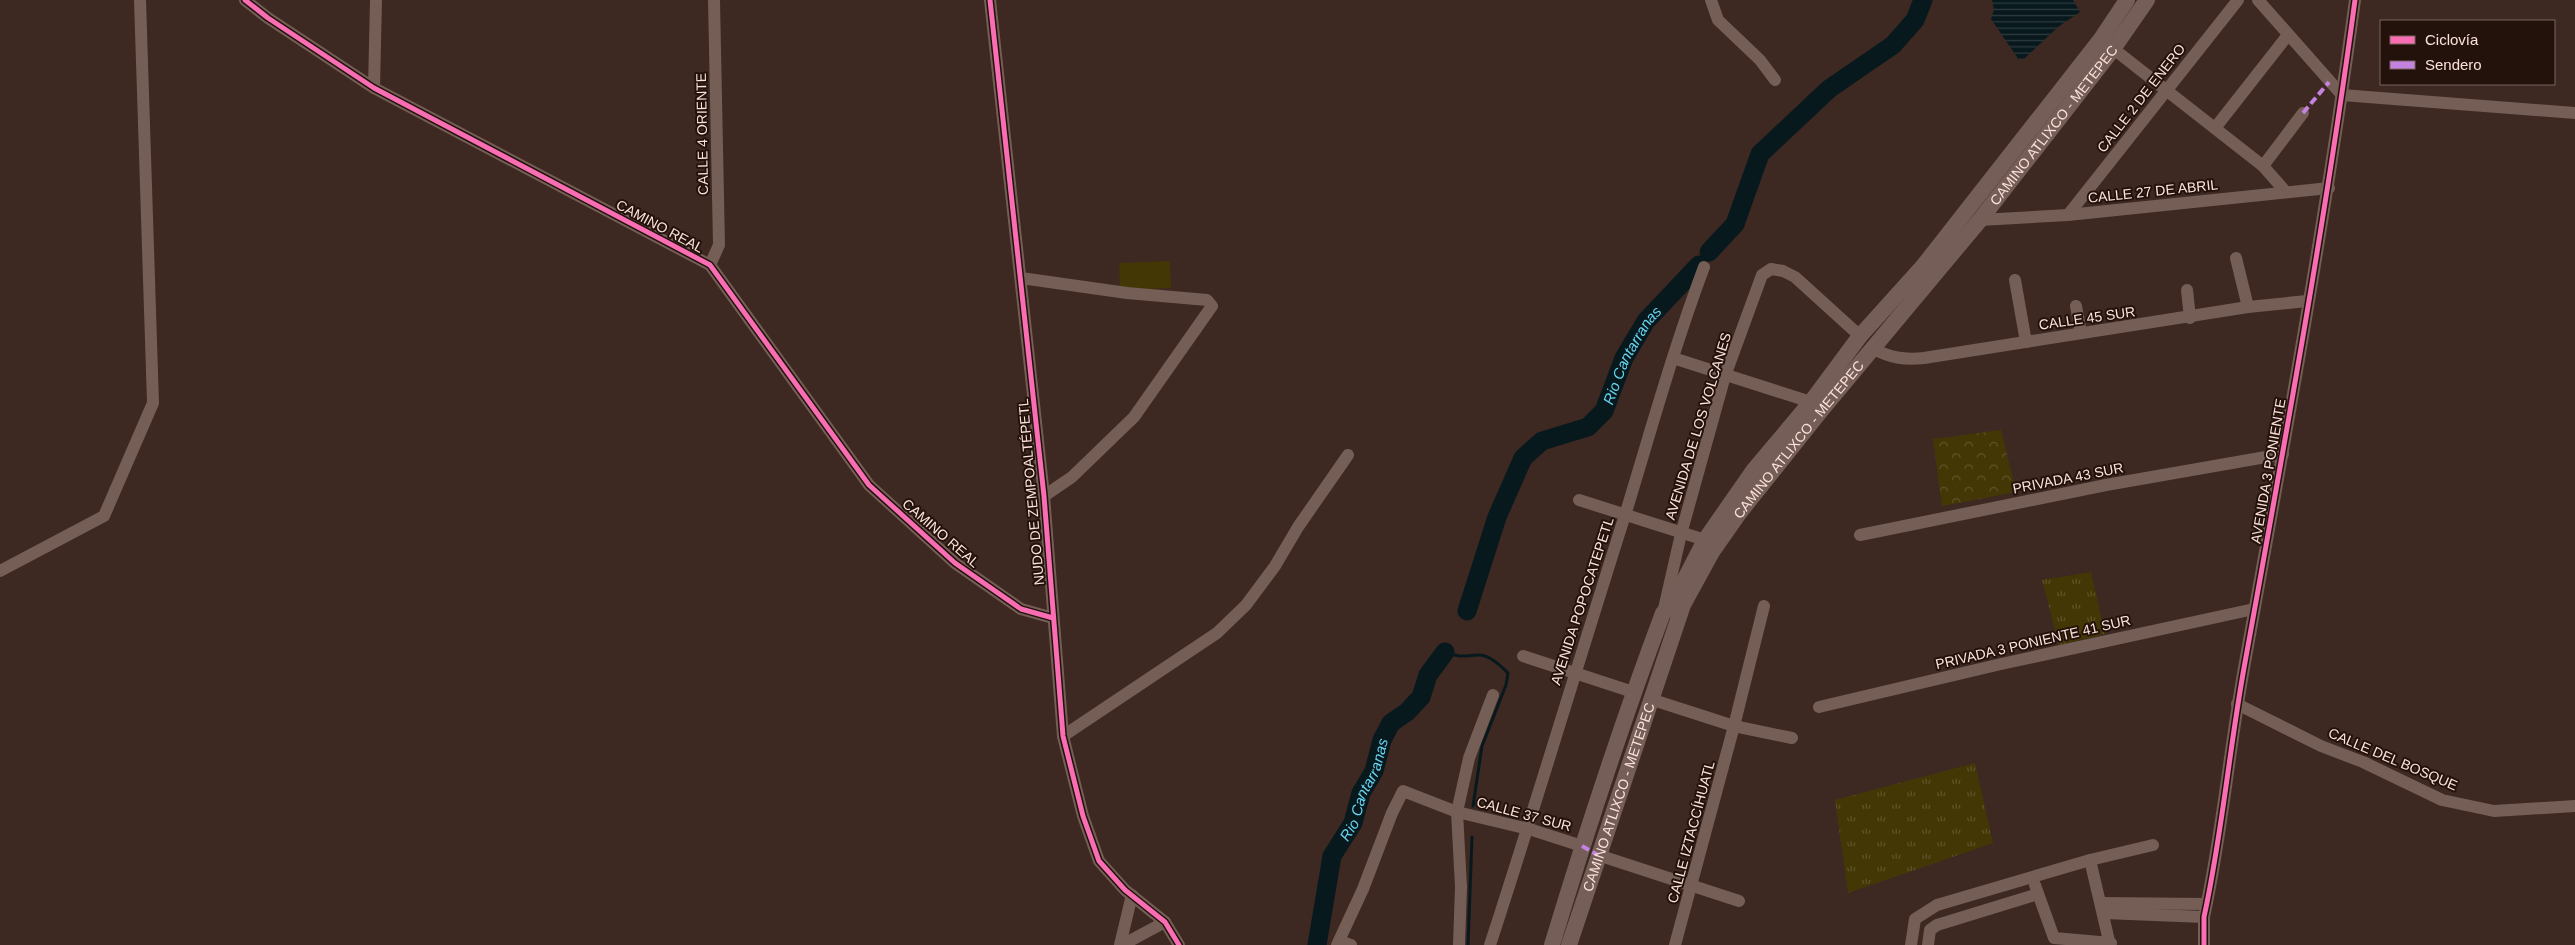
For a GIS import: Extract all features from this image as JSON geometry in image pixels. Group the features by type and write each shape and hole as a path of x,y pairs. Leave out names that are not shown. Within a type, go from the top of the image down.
{"main road":[{"path":"1552,945 1582,846 1607,777 1633,692 1663,613 1670,608 1704,540 1753,471 1811,402 1858,333 1924,265 2025,135 2107,44 2128,0"},
{"name":"CAMINO ATLIXCO - METEPEC","path":"1569,945 1683,605 1712,552 1740,512 1872,348 1980,220 2038,146 2107,44 2147,0"},
{"path":"2025,135 2038,146"}],"street":[{"path":"0,571 104,516 153,403 140,0"},
{"name":"CAMINO REAL","path":"245,0 268,18 374,88 710,265 869,484 955,563 1021,609 1053,618"},
{"path":"374,88 376,0"},
{"name":"CALLE 4 ORIENTE","path":"710,265 719,245 714,0"},
{"name":"NUDO DE ZEMPOALTÉPETL","path":"990,0 1044,496 1063,736 1083,816 1099,861 1132,895 1165,922 1179,945"},
{"path":"1711,0 1718,20 1760,60 1775,80"},
{"name":"CALLE 2 DE ENERO","path":"2068,215 2238,0"},
{"path":"2258,0 2342,95 2575,114"},
{"name":"AVENIDA 3 PONIENTE","path":"2204,945 2204,917 2237,704 2284,454 2308,301 2329,188 2355,0"},
{"path":"2215,128 2288,35"},
{"path":"2107,44 2167,89 2263,166 2285,191"},
{"path":"2263,166 2303,113"},
{"name":"CALLE 27 DE ABRIL","path":"1980,220 2068,215 2285,191 2329,188"},
{"path":"2236,258 2248,307"},
{"name":"AVENIDA POPOCATEPETL","path":"1490,945 1529,829 1574,672 1673,358 1704,267"},
{"name":"AVENIDA DE LOS VOLCANES","path":"1663,613 1681,534 1725,376 1762,275 1771,269 1783,271 1794,277 1858,333"},
{"path":"1021,278 1127,293 1207,300 1212,306 1134,417 1072,477 1044,496"},
{"path":"2015,280 2026,342"},
{"path":"2187,290 2190,318"},
{"name":"CALLE 45 SUR","path":"1872,348 1886,355 1905,360 2190,318 2248,307 2308,301"},
{"path":"2076,306 2081,334"},
{"path":"1673,358 1811,402"},
{"name":"PRIVADA 43 SUR","path":"1860,535 2106,485 2284,454"},
{"path":"1063,736 1217,633 1246,605 1275,566 1298,527 1348,455"},
{"path":"1579,500 1704,540"},
{"name":"CALLE IZTACCÍHUATL","path":"1675,945 1764,606"},
{"name":"PRIVADA 3 PONIENTE 41 SUR","path":"1820,707 2048,653 2254,609"},
{"path":"1523,656 1633,692"},
{"path":"1459,945 1461,887 1458,812 1469,758 1493,695"},
{"path":"1650,699 1734,726 1792,738"},
{"name":"CALLE DEL BOSQUE","path":"2237,704 2321,746 2363,762 2442,800 2494,811 2575,806"},
{"name":"CALLE 37 SUR","path":"1343,944 1392,813 1403,791 1458,812 1529,829 1582,846"},
{"path":"1911,945 1914,919 1937,905 2090,860 2153,845"},
{"path":"1598,855 1739,901"},
{"path":"2033,877 2054,938 2094,944 2110,944 2090,860"},
{"path":"1928,945 1930,930 1937,925 2038,894"},
{"path":"1121,945 1132,895"},
{"path":"2102,908 2206,904"},
{"path":"2102,908 2204,917"},
{"path":"1121,945 1165,922"}],"green space":[{"path":"1170,261 1171,288 1120,290 1119,263"},
{"path":"2001,430 2016,492 1942,506 1933,439"},
{"path":"2091,572 2105,634 2059,645 2042,580"},
{"path":"1975,763 1993,843 1848,893 1835,800"}],"shaded area":[{"path":"1992,0 2073,0 2080,12 2058,27 2025,58 2019,60 1991,19 1994,10"}],"waterway":[{"name":"Rio Cantarranas","path":"1709,252 1735,224 1760,154 1829,89 1893,45 1915,20 1923,0"},
{"name":"Rio Cantarranas","path":"1467,611 1497,517 1523,458 1542,441 1588,427 1604,411 1624,358 1646,321 1699,265"},
{"path":"1445,652 1463,656 1482,655 1497,663 1508,673 1506,685 1482,746 1473,806"},
{"name":"Rio Cantarranas","path":"1317,945 1332,856 1353,823 1361,793 1374,771 1382,740 1391,723 1407,712 1421,697 1428,675 1445,652"},
{"path":"1468,945 1472,837"}],"marked path":[{"path":"2303,113 2329,82"},
{"path":"1582,846 1598,855"}],"cycle path":[{"path":"245,0 268,18 374,88 710,265 869,485 955,563 1021,609 1053,618"},
{"path":"990,0 1044,496 1063,736 1083,816 1099,861 1125,890 1165,922 1179,945"},
{"path":"2204,945 2204,917 2216,855 2239,699 2331,168 2355,0"}]}
